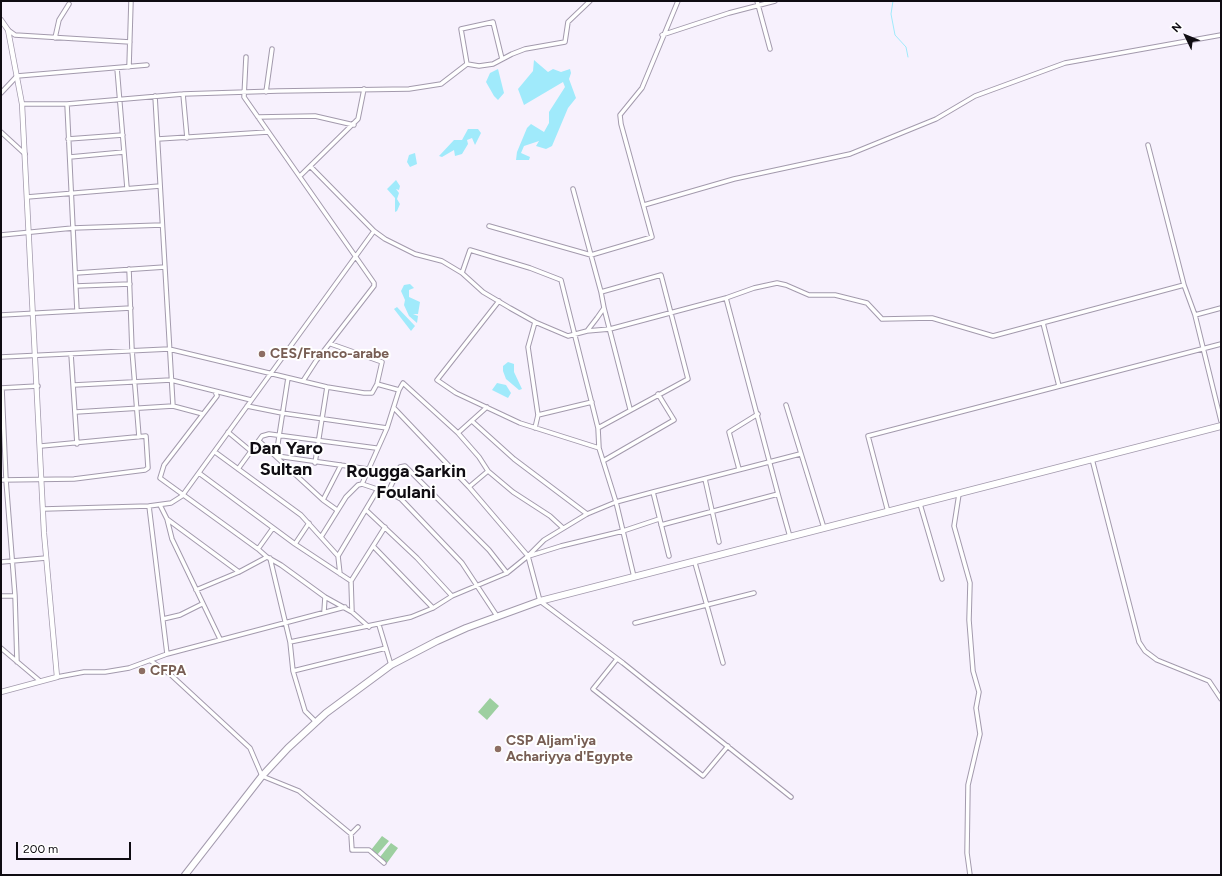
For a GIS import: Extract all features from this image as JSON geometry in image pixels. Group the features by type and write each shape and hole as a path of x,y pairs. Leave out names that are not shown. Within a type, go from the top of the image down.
{"highway":[{"path":"185,875 262,776 316,722 345,697 391,666 437,641 497,616 540,602 1221,426"}],"street":[{"path":"129,67 131,1"},
{"path":"22,104 67,104 183,94 409,89 441,84 467,64 479,66 493,64 524,49 565,42 568,22 590,1"},
{"path":"489,226 591,254 652,237 621,124 620,115 642,88 662,35 678,1"},
{"path":"662,35 757,3 775,1"},
{"path":"757,3 770,49"},
{"path":"55,38 59,20 69,4"},
{"path":"1,20 8,30 15,35 130,42"},
{"path":"467,64 461,29 493,22 502,60"},
{"path":"8,30 22,104 46,558 57,678"},
{"path":"644,205 734,179 850,154 936,119 976,96 1065,63 1221,35"},
{"path":"266,92 272,49"},
{"path":"246,57 244,97 374,283 374,286 331,344 316,361 303,381"},
{"path":"1,93 17,76 147,65"},
{"path":"117,68 127,188"},
{"path":"300,176 311,167 358,119 364,89"},
{"path":"183,94 186,138"},
{"path":"155,96 173,406"},
{"path":"67,104 78,311"},
{"path":"258,117 315,116 354,124"},
{"path":"1,132 25,154"},
{"path":"158,139 268,132"},
{"path":"68,139 123,135"},
{"path":"1148,144 1184,285 1195,315 1221,422"},
{"path":"70,157 124,152"},
{"path":"311,167 374,231 400,247 415,254 442,261 462,273 483,292 535,322 568,336 587,331 610,329 726,298 754,288 777,284 786,285 809,295 835,295 867,303 882,319 932,318 993,336 1184,285"},
{"path":"27,197 160,186"},
{"path":"573,189 601,292 630,409"},
{"path":"1,235 73,228 162,225"},
{"path":"44,509 160,505 174,502 182,496 374,231"},
{"path":"462,273 470,250 530,268 561,280 598,428 599,448 616,502 634,578"},
{"path":"76,273 164,267"},
{"path":"129,269 132,350 139,437"},
{"path":"598,428 630,409 688,379 661,275 601,292"},
{"path":"76,286 130,284"},
{"path":"726,298 790,538"},
{"path":"499,301 437,380 456,393 520,424 599,448"},
{"path":"1,315 131,308"},
{"path":"587,331 604,308"},
{"path":"1195,315 1221,308"},
{"path":"535,322 528,347 538,415 535,428"},
{"path":"1043,323 1059,386"},
{"path":"1,357 36,357 169,348 327,387 371,393 377,384 382,362 331,344"},
{"path":"888,512 868,436 1221,344"},
{"path":"71,354 77,444"},
{"path":"276,456 288,378"},
{"path":"74,385 171,380 251,400"},
{"path":"321,537 337,510 354,488 362,484 376,448 387,428 399,390 403,383 458,433 480,457 488,471 513,492 550,516 563,528"},
{"path":"377,384 399,390"},
{"path":"17,662 15,596 3,442 2,388 38,386"},
{"path":"315,463 317,441 327,387"},
{"path":"216,391 217,396 162,470 160,478 182,496 258,549 268,558 325,596 346,607 369,627"},
{"path":"603,461 674,420 658,394"},
{"path":"538,415 592,402"},
{"path":"786,405 824,529"},
{"path":"76,412 173,406 203,414"},
{"path":"247,406 282,414 387,428"},
{"path":"394,408 469,486 528,556 540,602 618,659 791,797"},
{"path":"458,433 473,422 487,408"},
{"path":"739,469 729,432 758,414"},
{"path":"473,422 514,459 588,514"},
{"path":"228,432 252,452"},
{"path":"238,469 252,452 262,436 269,434 376,448"},
{"path":"1,480 74,479 146,470 148,466 146,436 77,444 41,446"},
{"path":"259,441 323,500 337,510"},
{"path":"214,452 301,515 338,556 340,574"},
{"path":"290,642 379,625 411,617 433,608 452,596 506,573 528,556 539,544 563,528 588,514 616,502 800,454"},
{"path":"276,456 315,463 368,469"},
{"path":"1092,459 1139,642 1145,650 1157,660 1209,681 1221,699"},
{"path":"323,500 341,465"},
{"path":"388,492 400,467 405,466 489,550 506,573"},
{"path":"469,486 488,471"},
{"path":"199,473 295,544 351,582"},
{"path":"705,479 719,542"},
{"path":"362,484 388,492 401,499 462,563 497,616"},
{"path":"338,556 378,489"},
{"path":"653,492 668,556"},
{"path":"661,524 778,494"},
{"path":"959,494 954,526 970,583 969,620 973,671 979,692 976,708 980,734 968,785 966,853 970,875"},
{"path":"920,504 942,579"},
{"path":"160,505 167,519 172,539 220,639"},
{"path":"149,506 167,654"},
{"path":"366,510 417,558 452,596"},
{"path":"167,519 239,572"},
{"path":"528,556 561,546 623,531 660,519"},
{"path":"295,544 309,523"},
{"path":"258,549 273,528"},
{"path":"352,612 351,582 385,528"},
{"path":"373,546 433,608"},
{"path":"1,562 46,558"},
{"path":"196,590 268,558"},
{"path":"268,558 290,642 293,671 304,711 316,722"},
{"path":"695,563 723,663"},
{"path":"635,623 754,593"},
{"path":"1,596 15,596"},
{"path":"324,612 325,596"},
{"path":"163,619 180,615 202,604"},
{"path":"1,692 84,672 105,672 129,668 167,654 220,639 346,607"},
{"path":"379,625 391,666"},
{"path":"1,648 40,682"},
{"path":"293,671 386,648"},
{"path":"618,659 593,689 690,766 703,776 728,746"},
{"path":"151,661 171,675 250,748 262,776 299,791 351,834 352,850 369,850 384,863"},
{"path":"351,834 358,827"}],"green space":[{"path":"490,698 499,706 487,720 478,712"},
{"path":"382,836 389,841 377,855 371,850"},
{"path":"391,843 398,848 387,863 380,857"}],"water":[{"path":"534,60 548,72 553,69 561,72 570,69 571,73 569,79 576,98 568,108 552,146 546,149 536,146 539,141 524,146 521,153 530,157 529,160 516,160 517,152 527,128 531,124 544,132 549,123 549,112 565,87 563,82 524,105 518,89 533,71"},
{"path":"498,69 504,93 498,100 486,82 490,73"},
{"path":"468,129 478,129 481,133 475,145 472,138 467,140 468,144 462,154 455,156 454,150 442,157 439,156 454,140 462,140"},
{"path":"415,153 417,164 410,167 407,162 409,155"},
{"path":"396,180 400,186 399,190 396,189 399,193 397,199 400,204 395,212 395,198 387,189"},
{"path":"410,284 414,288 409,290 409,297 420,302 418,314 413,314 418,316 417,323 409,316 404,305 405,300 401,291 404,285"},
{"path":"397,307 415,326 411,331 394,309"},
{"path":"508,362 514,364 514,372 522,389 519,390 506,379 503,366"},
{"path":"497,383 506,385 511,393 508,398 492,390"}],"waterway":[{"path":"893,1 891,14 895,35 906,47 908,57"}],"place":[{"name":"CES/Franco-arabe","path":"262,354"},
{"name":"CFPA","path":"142,671"},
{"name":"CSP Aljam'iya Achariyya d'Egypte","path":"498,749"}],"district":[{"name":"Dan Yaro Sultan","path":"286,459"},
{"name":"Rougga Sarkin Foulani","path":"406,482"}]}
